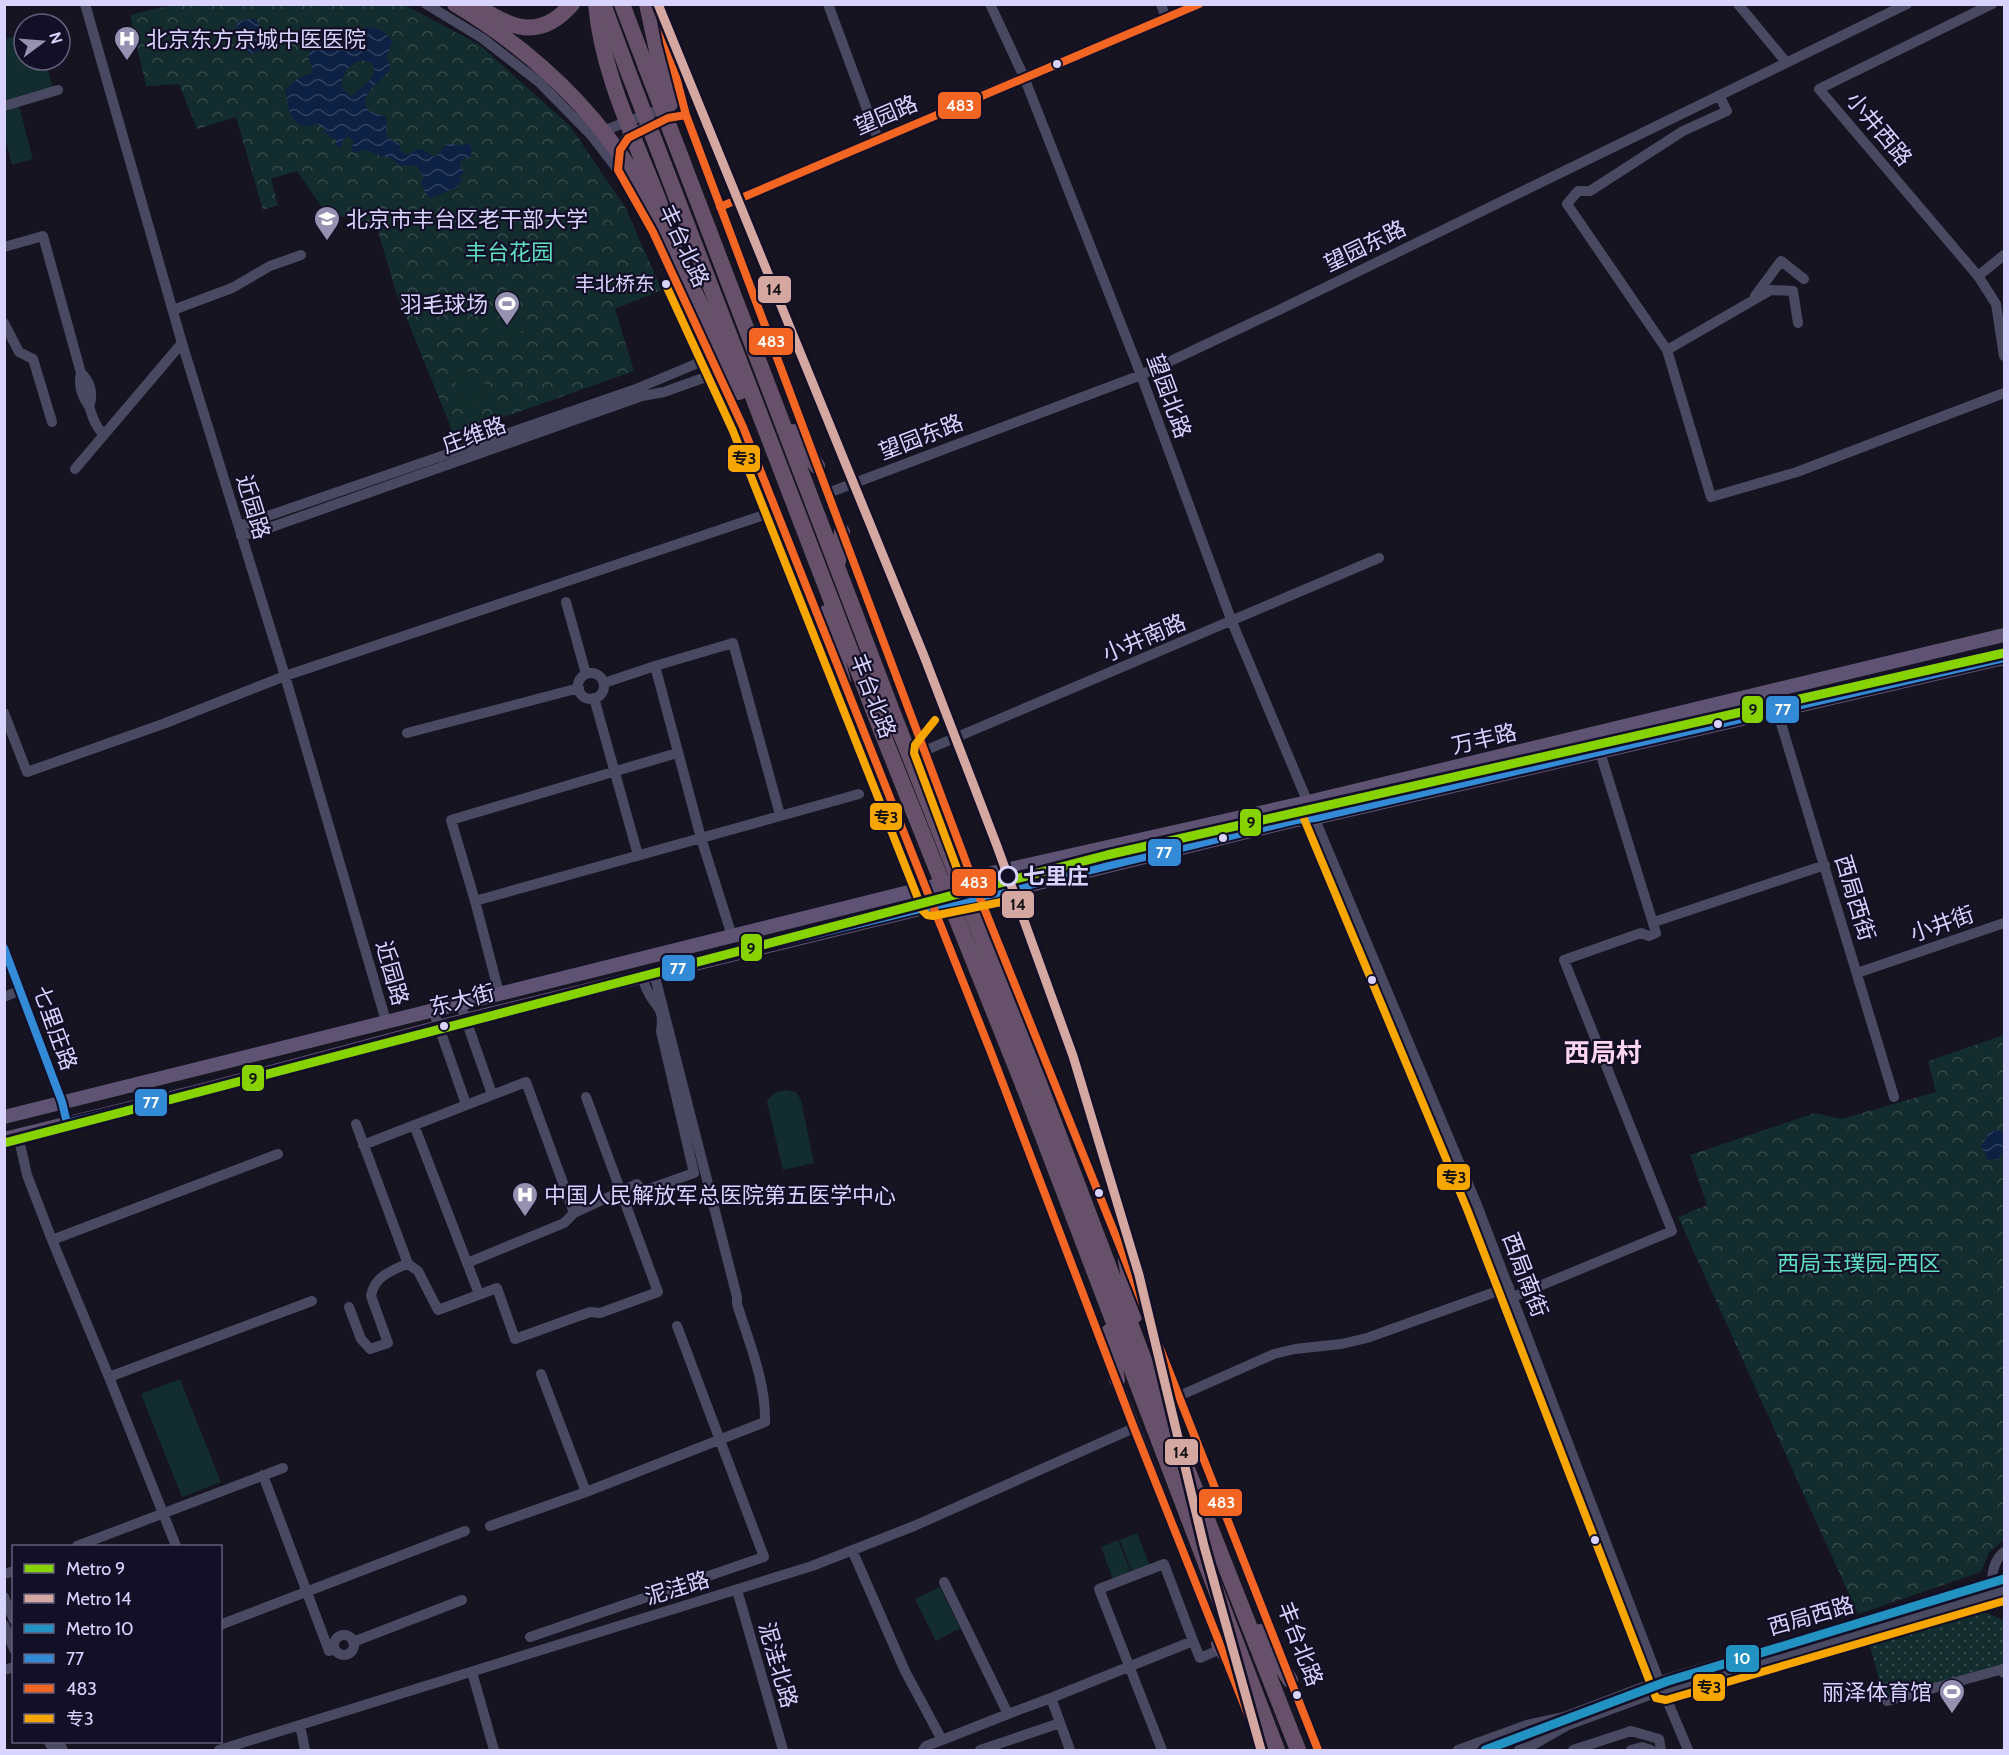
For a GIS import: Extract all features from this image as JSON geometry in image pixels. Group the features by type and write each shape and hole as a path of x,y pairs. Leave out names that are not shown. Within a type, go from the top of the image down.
{"highway":[{"path":"455,4 508,39 547,70 581,104 609,138 635,177 662,225 702,308"},
{"path":"474,4 500,21 521,28 535,28 549,23 561,17 572,4"},
{"path":"596,4 607,68 702,308 737,388 768,440"},
{"name":"丰台北路","path":"603,4 809,545 889,727 1141,1352 1298,1750"},
{"path":"622,4 653,65"},
{"path":"646,4 653,65"},
{"name":"丰台北路","path":"653,65 682,160 838,565 889,727"},
{"path":"779,411 817,466"},
{"path":"838,565 842,532"},
{"path":"809,545 843,682"},
{"name":"丰台北路","path":"1032,1085 1103,1296 1277,1750"},
{"path":"1126,1260 1141,1352"},
{"path":"1103,1296 1117,1380"},
{"path":"1239,1598 1290,1680"},
{"path":"1220,1647 1264,1718"}],"main road":[{"name":"万丰路","path":"925,888 1308,802 2004,635"},
{"name":"万丰路","path":"932,906 981,897 1296,820 1315,818 2004,658"},
{"name":"东大街","path":"4,1117 925,888"},
{"name":"东大街","path":"11,1137 207,1089 648,974 932,906"}],"street":[{"name":"近园路","path":"85,4 182,343 285,676 386,1021"},
{"name":"丰台北路","path":"426,4 482,39 538,82 591,135 618,170 653,232 743,427 996,1066 1134,1428 1262,1750"},
{"path":"459,25 474,4"},
{"name":"丰台北路","path":"660,4 686,115 924,752 1318,1750"},
{"path":"828,4 879,139"},
{"name":"望园北路","path":"990,4 1024,77 1141,375 1232,622 1308,802"},
{"path":"1161,4 1166,19"},
{"name":"望园路","path":"720,207 1200,4"},
{"path":"1738,4 1786,62"},
{"name":"望园东路","path":"828,493 1141,375 1280,310 1907,4"},
{"name":"小井西路","path":"1992,4 1819,89 1978,276 1996,304 2004,356"},
{"path":"4,106 58,90"},
{"path":"1719,95 1727,111 1683,131 1590,191 1578,191 1567,204 1667,350 1711,497 1797,472 2004,393"},
{"path":"591,135 682,100"},
{"path":"618,170 621,149 630,134 675,116 686,115"},
{"path":"4,248 42,236 81,372 87,378 93,398 89,406 93,422 104,435"},
{"path":"173,310 232,288 270,266 301,255"},
{"path":"1978,276 2004,255"},
{"path":"1751,301 1781,261 1804,279"},
{"path":"1667,350 1771,290 1793,291 1798,323"},
{"path":"4,323 19,352 33,359 52,422"},
{"path":"75,469 182,343"},
{"name":"庄维路","path":"240,531 636,388 710,358"},
{"name":"庄维路","path":"240,531 266,530 642,396 664,392 706,377 720,379"},
{"path":"4,713 27,771 163,724 285,676 776,511"},
{"name":"小井南路","path":"924,752 1379,558"},
{"path":"566,602 586,674"},
{"path":"604,683 733,643 780,816"},
{"path":"655,666 701,838 732,936"},
{"path":"591,673 599,675 604,683 601,694 594,698 586,698 579,688 580,680 586,674 591,673"},
{"path":"407,732 579,688"},
{"path":"594,698 638,855"},
{"name":"西局西街","path":"1777,710 1894,1097"},
{"path":"1179,1396 1274,1354 1367,1338 1511,1292 1672,1231 1564,960 1641,933 1649,936 1656,933 1600,752"},
{"path":"499,993 451,820 677,753"},
{"path":"475,901 859,794"},
{"path":"890,799 904,815 913,821 924,822 930,820 943,802"},
{"name":"西局南街","path":"1308,802 1448,1134 1511,1292 1661,1686 1688,1750"},
{"path":"1654,922 1825,865"},
{"name":"小井街","path":"1857,973 2004,923"},
{"name":"七里庄路","path":"4,947 62,1102 67,1123"},
{"path":"467,1263 564,1222 574,1213 638,1184 643,1191 694,1173 661,1031 663,1020 658,1005 647,992 648,974"},
{"path":"490,1526 586,1492 765,1422 766,1405 754,1359 648,974"},
{"path":"4,997 21,990"},
{"path":"459,1003 492,1094"},
{"path":"434,1010 466,1104"},
{"path":"363,1145 526,1082 574,1213"},
{"path":"356,1124 408,1263 418,1270 438,1310 496,1288 515,1339 590,1312 600,1313 658,1292 586,1097"},
{"path":"414,1125 479,1294"},
{"path":"11,1137 176,1545"},
{"path":"52,1240 278,1154"},
{"path":"348,1307 361,1339 370,1349 388,1343 371,1296 372,1289 382,1276 408,1263"},
{"path":"109,1377 312,1301"},
{"path":"530,1637 764,1557 677,1326"},
{"path":"541,1374 586,1492"},
{"name":"泥洼路","path":"219,1750 812,1566 914,1526 1134,1428"},
{"path":"82,1545 104,1541 162,1513 283,1468"},
{"path":"263,1475 329,1651 335,1649 335,1641 339,1636 348,1636 353,1642 462,1600"},
{"path":"222,1624 465,1531"},
{"path":"852,1550 905,1671 942,1740"},
{"path":"1992,1583 1995,1564 2004,1552"},
{"path":"1162,1750 1099,1589 1164,1564 1200,1658 1220,1647"},
{"name":"西局西路","path":"1458,1750 1527,1725 1564,1717 2004,1580"},
{"path":"944,1582 1008,1714"},
{"name":"泥洼北路","path":"736,1590 783,1750"},
{"name":"西局西路","path":"1519,1750 1533,1745 1568,1725 1661,1686 2004,1590"},
{"path":"4,1597 12,1615"},
{"path":"4,1625 12,1644"},
{"path":"923,1750 926,1746 1193,1641"},
{"path":"1887,1701 2003,1669 2004,1673"},
{"path":"472,1672 494,1750"},
{"path":"1050,1698 1070,1750"},
{"path":"980,1750 1060,1723"},
{"path":"300,1725 305,1750"},
{"path":"1573,1750 1631,1731 1659,1739 1661,1750"},
{"path":"1631,1750 1642,1747 1651,1750"}],"green space":[{"name":"丰台花园","path":"175,4 405,5 480,45 570,126 625,207 662,290 615,309 634,371 454,435 396,292 376,224 326,213 297,171 271,179 278,205 263,210 236,117 197,129 179,84 146,86 130,15"},
{"path":"12,37 12,72 49,72 53,87 5,101 5,39"},
{"path":"19,106 33,159 12,165 5,139 4,110"},
{"name":"羽毛球场","path":"519,311 527,329 493,342 486,324"},
{"path":"470,372 481,376 485,387 481,398 470,402 459,398 455,387 459,376"},
{"name":"西局玉璞园-西区","path":"2004,1035 2004,1540 1989,1552 1981,1572 1858,1614 1678,1217 1707,1205 1690,1155 1815,1113 1841,1119 1936,1092 1928,1061"},
{"path":"785,1090 796,1092 801,1100 814,1163 783,1170 767,1102 774,1094"},
{"path":"180,1379 221,1482 182,1497 141,1394"},
{"path":"1137,1533 1150,1566 1132,1572 1120,1540"},
{"path":"1118,1540 1131,1573 1113,1580 1101,1547"},
{"path":"940,1587 960,1628 936,1641 915,1599"},
{"path":"1978,1610 2004,1620 2004,1665 1884,1698 1869,1643"}],"water":[{"path":"255,18 260,28 259,38 266,43 259,51 250,55 246,50 249,40 237,34 237,22"},
{"path":"367,27 379,29 388,35 392,42 386,58 391,67 371,89 365,105 369,111 386,117 387,137 399,144 401,151 406,155 420,148 435,157 447,144 462,146 467,143 471,145 472,152 469,159 465,157 460,161 460,167 465,172 459,176 462,180 457,187 431,198 421,183 424,177 417,166 401,166 389,157 366,150 354,153 351,149 354,141 348,136 344,138 341,148 336,146 336,140 323,131 325,129 316,123 311,126 302,126 296,122 290,114 285,91 295,80 312,73 308,57 311,49 324,41 346,43","holes":["361,60 372,63 373,76 350,96 342,88 343,78 347,71"]},
{"path":"1998,1130 2004,1133 2004,1155 2001,1153 1998,1160 1989,1160 1981,1146 1989,1133"}],"metro line":[{"name":"14","path":"658,4 924,656 997,846 1073,1056 1139,1275 1204,1546 1261,1750"},
{"name":"9","path":"4,1143 1107,855 2004,653"},
{"name":"10","path":"1485,1750 1668,1681 2004,1579"}],"transit line":[{"name":"483","path":"660,4 667,42 686,115 972,878 1318,1750"},
{"name":"483","path":"720,207 1199,4"},
{"name":"483","path":"686,115 668,118 628,138 620,150 618,170 653,232 743,427 992,1055 1134,1428 1262,1750"},
{"name":"专3","path":"665,283 733,431 923,911 933,916 1011,900"},
{"name":"77","path":"4,948 62,1102 67,1123 207,1089 465,1020 932,906 981,897 1296,820 1315,818 2004,658"},
{"name":"专3","path":"935,720 915,745 914,753 962,882 969,888 1302,814 1467,1209 1656,1698 1666,1700 2004,1601"}],"place":[{"name":"北京东方京城中医医院","path":"127,62"},
{"name":"北京市丰台区老干部大学","path":"327,242"},
{"name":"丰北桥东","path":"666,284"},
{"name":"羽毛球场","path":"507,327"},
{"name":"七里庄","path":"1008,876"},
{"name":"中国人民解放军总医院第五医学中心","path":"525,1218"},
{"name":"丽泽体育馆","path":"1952,1715"}],"district":[{"name":"西局村","path":"1603,1053"}]}
